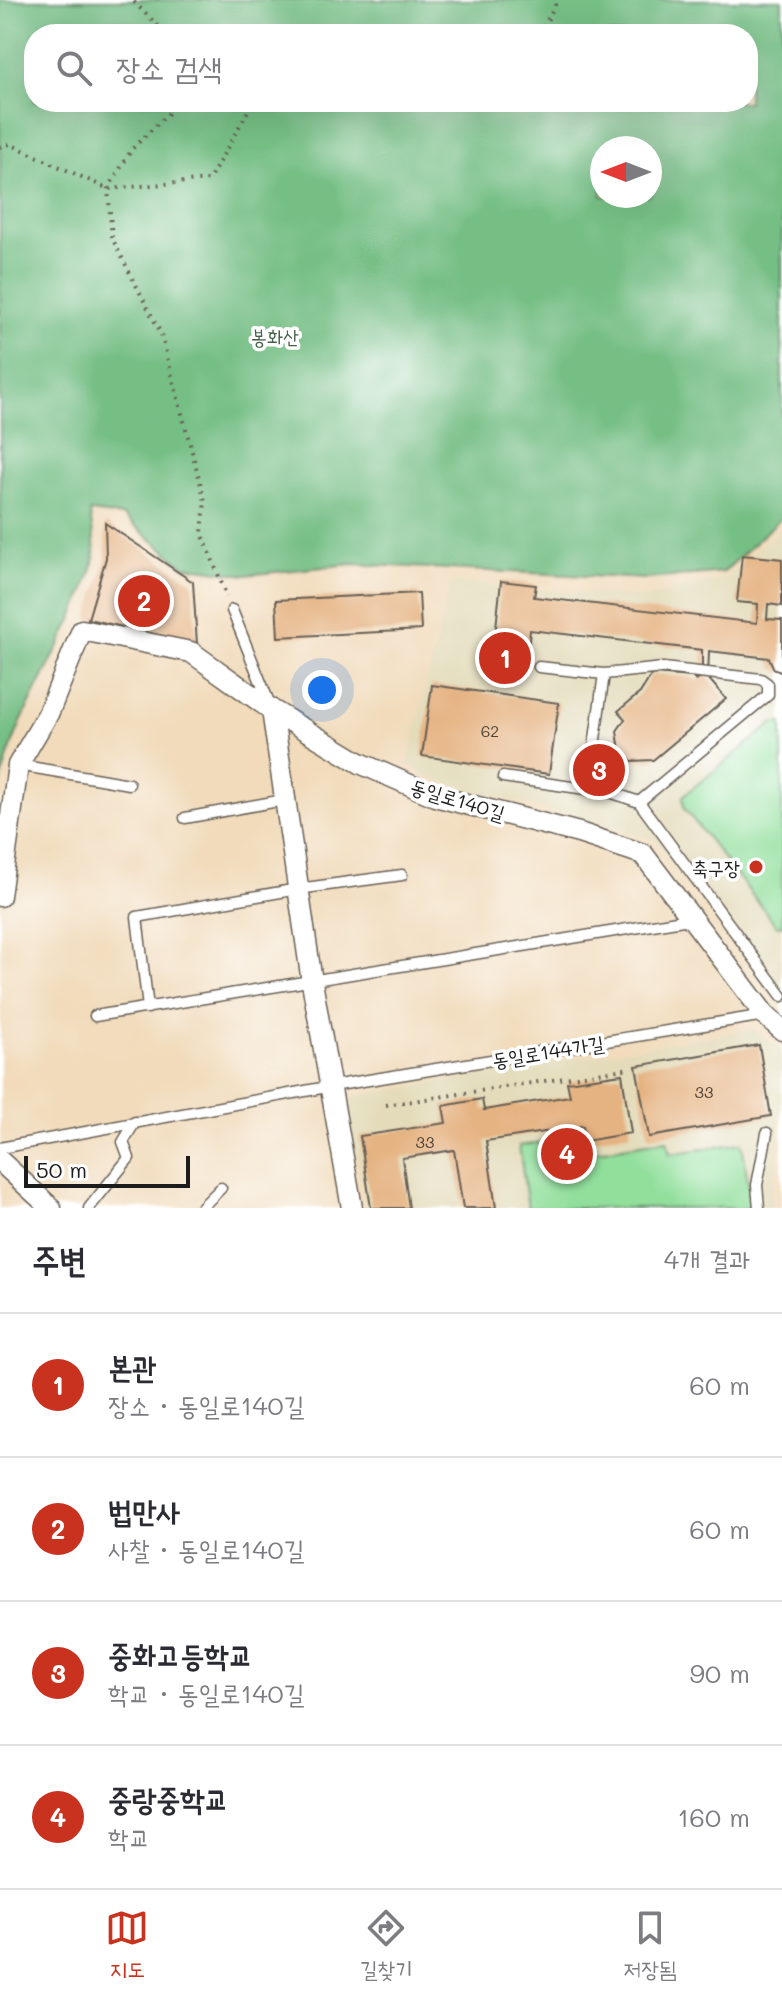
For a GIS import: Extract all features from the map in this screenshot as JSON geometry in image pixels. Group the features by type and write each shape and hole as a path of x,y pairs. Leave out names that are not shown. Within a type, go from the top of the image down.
{"street":[{"name":"동일로140길","path":"18,765 48,714 82,630 191,652 272,710 360,763 435,796 579,833 643,854 689,919 765,1015 782,1030"},
{"path":"272,710 312,982 352,1208"},
{"path":"0,896 18,765"},
{"path":"0,1161 51,1208"}],"lane":[{"path":"232,610 272,710"},
{"path":"539,667 604,674 663,668 761,679 770,688 768,695 639,802"},
{"path":"588,790 604,674"},
{"path":"18,765 129,784"},
{"path":"503,777 588,790 639,802 782,996"},
{"path":"185,818 284,800"},
{"path":"148,1008 137,917 298,889 402,875"},
{"path":"95,1016 689,919"},
{"name":"동일로144가길","path":"0,1148 332,1086 765,1015"},
{"path":"89,1208 129,1158 123,1142 135,1122"},
{"path":"759,1208 757,1185 767,1133"},
{"path":"201,1208 221,1188"}],"path":[{"path":"545,24 555,5 553,0"},
{"path":"134,2 156,24"},
{"path":"170,112 132,149 108,189 112,238 161,334 205,501 202,533 232,610"},
{"path":"0,147 10,144 108,189 209,180 247,112"},
{"path":"386,1105 631,1068"}],"shaded area":[{"path":"782,528 782,1007 654,839 425,777 408,764 450,582 645,598 726,578"},
{"path":"753,1029 782,1049 782,1111 771,1208 366,1208 349,1104 354,1096"}],"green space":[{"name":"봉화산","path":"0,0 782,0 782,517 724,572 647,579 352,564 246,575 184,566 123,516 90,512 95,555 85,590 18,729 0,788"},
{"name":"축구장","path":"774,723 782,723 782,926 776,925 684,808 683,796"},
{"path":"575,1137 578,1154 667,1140 670,1154 742,1143 752,1208 528,1208 519,1146"}],"building":[{"path":"105,523 193,582 197,644 88,619 106,558"},
{"path":"742,555 782,559 782,606 768,604 767,619 782,620 782,673 774,669 769,658 709,651 708,678 726,699 653,760 632,761 620,751 617,731 625,719 618,711 640,693 652,674 692,677 696,681 702,677 702,650 530,630 527,659 517,658 516,667 492,665 501,581 536,585 534,597 757,623 758,604 737,602"},
{"path":"419,593 421,630 278,637 276,600"},
{"path":"432,685 559,703 549,774 422,756"},
{"path":"759,1045 771,1116 649,1137 636,1066"},
{"path":"622,1074 631,1133 585,1141 583,1126 486,1141 496,1208 463,1208 454,1150 402,1158 409,1208 371,1208 360,1136 446,1123 443,1106 482,1099 484,1110 570,1096 567,1082"}],"place":[{"name":"법만사","path":"144,601"},
{"name":"본관","path":"505,658"},
{"name":"중화고등학교","path":"599,770"},
{"name":"축구장","path":"756,867"},
{"name":"중랑중학교","path":"567,1154"}]}
